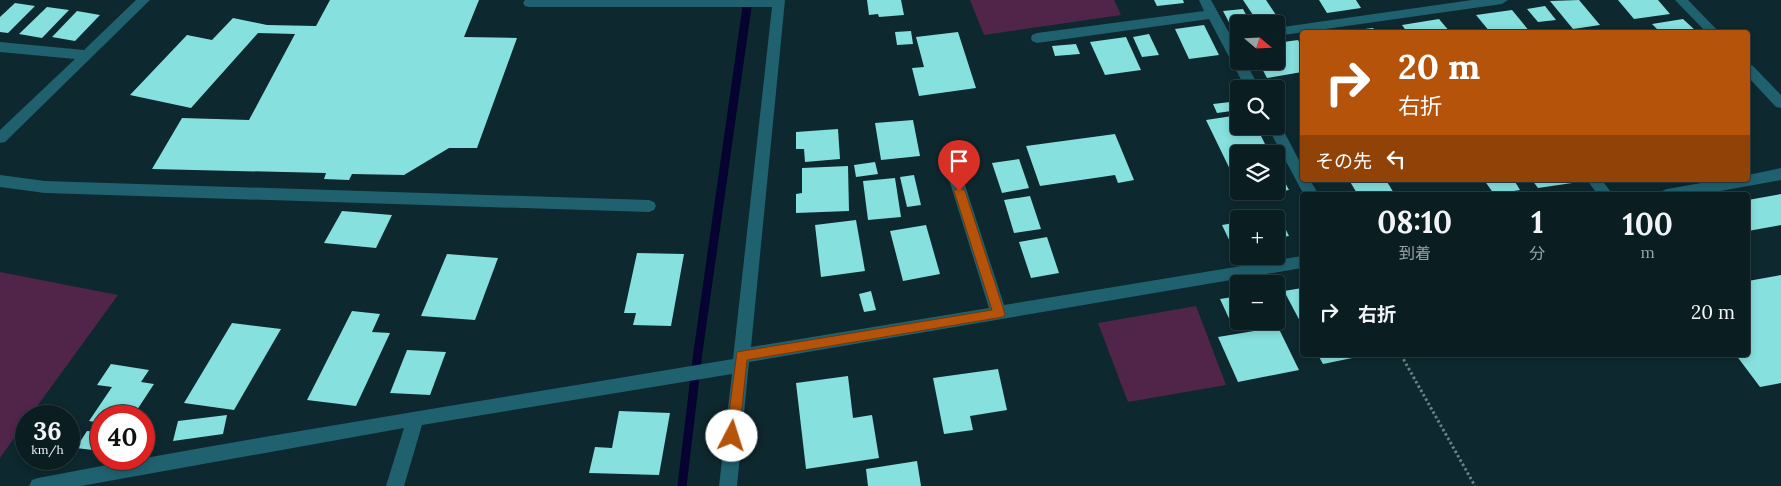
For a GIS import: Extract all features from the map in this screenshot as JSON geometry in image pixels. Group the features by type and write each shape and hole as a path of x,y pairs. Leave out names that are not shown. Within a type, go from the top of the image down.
{"street":[{"path":"0,138 144,0"},
{"path":"530,0 530,3 779,2 728,486"},
{"path":"1205,0 1212,14 1230,36"},
{"path":"1285,31 1502,0"},
{"path":"1681,0 1711,30"},
{"path":"1037,38 1212,14"},
{"path":"0,46 85,56"},
{"path":"1750,71 1781,103"},
{"path":"1279,135 1300,174"},
{"path":"954,173 999,314"},
{"path":"1750,180 1781,174"},
{"path":"0,181 45,187 649,206"},
{"path":"1596,182 1604,192"},
{"path":"1683,192 1738,182"},
{"path":"38,486 416,418 709,370 741,360 1300,262"},
{"path":"395,486 416,418"}],"path":[{"path":"1402,357 1475,486"}],"shaded area":[{"path":"970,0 1114,0 1121,15 984,35"},
{"path":"0,272 118,295 38,405 15,405 15,437 0,458"},
{"path":"1196,306 1226,385 1128,402 1098,323"}],"building":[{"path":"330,0 479,0 464,37 517,38 477,148 449,148 404,175 352,174 349,180 324,179 326,173 152,169 182,118 249,120 295,34 258,33 191,108 130,95 187,35 212,40 233,18 267,25 316,26"},
{"path":"867,0 901,0 904,15 879,17 878,14 869,15"},
{"path":"1154,0 1183,0 1184,3 1157,6"},
{"path":"1243,0 1266,0 1276,15 1253,15"},
{"path":"1319,0 1356,0 1361,8 1327,13"},
{"path":"1579,0 1600,25 1573,29 1550,1"},
{"path":"1618,0 1658,0 1670,14 1634,19"},
{"path":"15,3 35,6 8,33 0,32 0,17"},
{"path":"1545,6 1556,20 1538,22 1527,9"},
{"path":"47,7 69,10 42,38 19,34"},
{"path":"1243,9 1246,15 1230,15 1230,24 1223,11"},
{"path":"1512,10 1528,30 1488,30 1476,15"},
{"path":"77,11 100,15 75,41 52,37"},
{"path":"1439,19 1448,30 1406,30 1402,25"},
{"path":"1683,19 1695,30 1658,30 1652,24"},
{"path":"1204,25 1219,55 1189,59 1175,29"},
{"path":"1373,28 1374,30 1357,30"},
{"path":"911,31 913,44 897,45 895,32"},
{"path":"958,32 976,88 919,96 912,68 924,67 916,37"},
{"path":"1149,34 1159,55 1142,57 1133,37"},
{"path":"1126,37 1141,70 1105,75 1090,42"},
{"path":"1298,40 1300,44 1300,72 1267,78 1263,70 1285,70 1285,42"},
{"path":"1076,44 1080,54 1055,56 1052,46"},
{"path":"1230,102 1230,111 1217,113 1213,104"},
{"path":"1230,116 1230,135 1260,135 1266,145 1230,145 1230,169 1206,120"},
{"path":"913,120 920,156 881,160 875,123"},
{"path":"838,129 840,159 805,162 804,149 796,149 796,132"},
{"path":"1115,134 1134,180 1118,183 1115,175 1040,186 1026,146"},
{"path":"1019,159 1029,188 1002,193 992,163"},
{"path":"875,162 878,174 856,177 854,165"},
{"path":"848,166 849,211 796,213 796,194 802,193 802,168"},
{"path":"914,175 921,205 907,207 900,177"},
{"path":"895,178 901,217 868,220 863,181"},
{"path":"1350,182 1387,182 1393,192 1356,192"},
{"path":"1485,182 1515,182 1520,190 1507,192 1493,192"},
{"path":"1534,182 1579,182 1538,188"},
{"path":"1285,183 1289,190 1285,191"},
{"path":"1781,194 1781,225 1750,231 1750,200"},
{"path":"1030,196 1041,229 1014,233 1004,200"},
{"path":"342,211 392,215 376,248 324,243"},
{"path":"856,220 865,271 821,277 815,225"},
{"path":"1230,224 1230,242 1222,225"},
{"path":"926,225 940,274 903,281 890,231"},
{"path":"1285,228 1289,236 1285,237"},
{"path":"1047,237 1059,273 1031,278 1019,242"},
{"path":"637,253 684,254 671,326 633,325 636,313 624,313"},
{"path":"447,254 498,258 475,320 421,316"},
{"path":"1781,275 1781,383 1760,387 1738,357 1750,357 1750,281"},
{"path":"1300,288 1300,321 1285,293 1285,291"},
{"path":"871,291 876,310 864,312 859,294"},
{"path":"1230,297 1230,321 1220,299"},
{"path":"352,311 380,314 372,332 390,333 356,406 307,400"},
{"path":"232,323 281,329 234,410 184,403"},
{"path":"1260,330 1279,330 1299,370 1238,382 1218,337"},
{"path":"407,350 446,352 430,395 390,393"},
{"path":"1319,357 1357,357 1323,364"},
{"path":"111,364 149,370 141,382 154,384 140,405 100,405 112,387 97,385"},
{"path":"998,369 1007,410 970,416 973,430 944,434 933,378"},
{"path":"848,376 853,418 872,415 879,458 806,469 796,383"},
{"path":"619,411 670,413 659,475 589,473 595,447 612,448"},
{"path":"227,415 223,434 173,441 178,421"},
{"path":"87,431 90,431 90,450 80,448 80,442"},
{"path":"917,461 921,486 868,486 866,469"}],"waterway":[{"path":"682,486 698,352 748,0"}],"route":[{"path":"732,436 742,356 999,314 959,191"}]}
